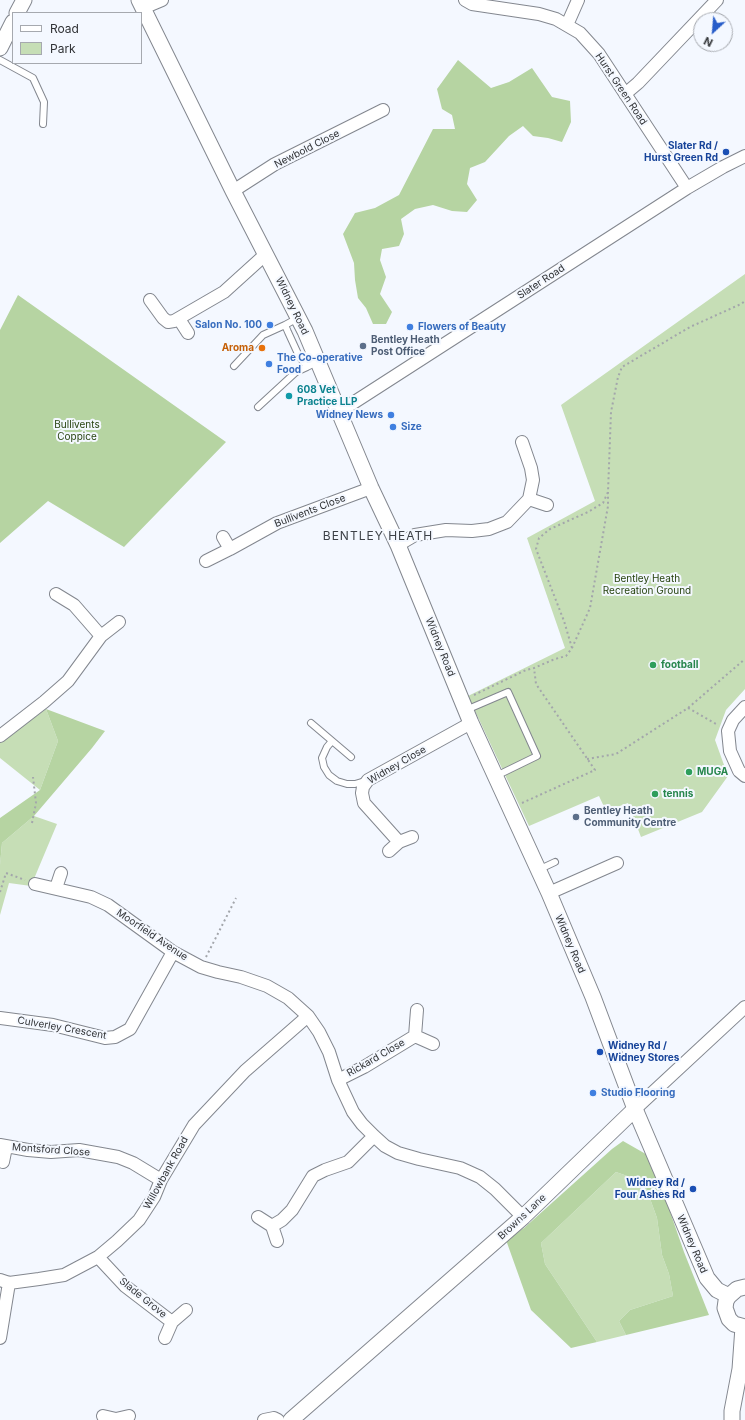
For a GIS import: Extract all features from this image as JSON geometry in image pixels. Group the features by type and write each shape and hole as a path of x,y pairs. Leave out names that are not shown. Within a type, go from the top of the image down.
{"street":[{"path":"18,12 24,0"},
{"path":"141,4 162,0"},
{"name":"Hurst Green Road","path":"465,0 472,4 486,7 539,14 556,19 580,33 599,54 686,188"},
{"path":"567,25 578,0"},
{"path":"625,94 638,83 717,0"},
{"name":"Widney Road","path":"141,4 233,191 298,317 313,364 339,412 371,488 398,545 496,776 549,893 593,997 635,1109 707,1278 718,1290 729,1296"},
{"path":"0,48 12,24"},
{"name":"Newbold Close","path":"233,191 275,164 383,110"},
{"name":"Slater Road","path":"339,412 686,188 745,156"},
{"path":"150,300 163,318 168,322 174,322 224,292 266,254"},
{"path":"179,319 188,333"},
{"path":"398,545 415,535 446,530 472,531 490,529 507,522 529,499 533,480 531,468 522,442"},
{"name":"Bullivents Close","path":"206,561 277,523 371,488"},
{"path":"529,499 547,506"},
{"path":"223,537 230,549"},
{"path":"56,594 74,605 101,636"},
{"path":"2,731 44,702 68,681 101,636 119,622"},
{"path":"745,707 733,720 728,731 730,751 739,771 745,776"},
{"name":"Widney Close","path":"399,842 364,803 362,793 363,787 368,780 469,710"},
{"path":"389,851 399,842 412,837"},
{"path":"549,893 617,863"},
{"path":"56,888 61,873"},
{"name":"Moorfield Avenue","path":"35,884 91,897 108,905 173,952 201,967 241,977 266,986 288,998 308,1016 319,1032 330,1052 338,1080 354,1112 362,1124 374,1136 385,1146 398,1153 460,1168 480,1177 495,1189 523,1217"},
{"name":"Culverley Crescent","path":"0,1018 53,1025 105,1038 115,1037 130,1029 173,952"},
{"name":"Browns Lane","path":"291,1420 523,1217 635,1109 745,1007"},
{"name":"Rickard Close","path":"415,1036 417,1010"},
{"name":"Willowbank Road","path":"4,1282 64,1275 98,1257 140,1220 154,1197 161,1180 194,1125 244,1071 308,1016"},
{"name":"Rickard Close","path":"415,1036 433,1044"},
{"name":"Rickard Close","path":"338,1080 364,1067 415,1036"},
{"path":"272,1226 282,1220 292,1210 313,1176 324,1170 348,1162 374,1136"},
{"name":"Montsford Close","path":"3,1162 3,1146 51,1152 79,1150 118,1157 133,1163 161,1180"},
{"path":"258,1217 272,1226 277,1241"},
{"name":"Slade Grove","path":"98,1257 125,1286 172,1322"},
{"path":"0,1338 4,1282"},
{"path":"732,1420 732,1411 740,1369 744,1327 734,1324 727,1315 726,1301 737,1289 745,1287"},
{"name":"Slade Grove","path":"165,1338 172,1322 186,1310"},
{"path":"103,1416 116,1419 130,1416"},
{"path":"264,1420 274,1418 278,1420"}],"lane":[{"path":"0,60 33,78 44,102 43,124"},
{"path":"234,366 263,335 298,317"},
{"path":"285,325 299,356 313,364"},
{"path":"258,407 296,372 313,364"},
{"path":"469,710 508,692 537,756 496,776"},
{"path":"311,723 351,757"},
{"path":"332,741 327,747 322,758 324,767 329,775 337,781 347,784 355,784 368,780"},
{"path":"538,870 555,862"}],"path":[{"path":"572,648 564,621 536,549 539,538 550,529 588,512 603,503 608,492 611,412 618,376 622,367 690,327 745,301"},
{"path":"469,710 526,670 566,656 572,648 590,608 608,506 608,487"},
{"path":"587,760 616,754 688,708 745,659"},
{"path":"510,808 595,770 536,684 534,668"},
{"path":"688,708 728,731"},
{"path":"32,823 36,803 33,777"},
{"path":"0,892 6,873 35,884"},
{"path":"201,967 236,898"}],"green space":[{"path":"458,60 491,88 509,82 532,68 552,97 570,101 571,122 562,142 533,136 523,126 509,136 485,162 470,168 467,184 477,200 467,212 452,211 433,205 415,209 401,219 404,234 399,246 382,249 380,260 386,277 380,294 392,312 386,324 373,324 366,308 358,298 354,263 343,234 355,213 375,208 399,195 433,129 455,129 452,115 442,109 437,89"},
{"name":"Bentley Heath Recreation Ground","path":"745,274 745,689 726,710 715,740 728,776 702,812 641,837 628,803 606,811 599,796 529,826 468,696 565,648 527,538 595,501 561,405"},
{"name":"Bullivents Coppice","path":"18,295 226,442 124,547 48,501 0,543 0,330"},
{"path":"46,709 58,741 40,790 0,758 0,743"},
{"path":"46,709 105,731 34,816 2,843 0,865 0,818 40,790 58,741"},
{"path":"34,816 57,824 31,886 9,883 0,915 0,865 2,843"},
{"path":"623,1141 651,1157 684,1252 709,1315 626,1335 619,1321 630,1310 673,1296 669,1274 662,1255 657,1218 644,1182 616,1172 541,1243 545,1264 597,1342 571,1348 531,1310 506,1240 524,1228 612,1149"},
{"path":"616,1172 644,1182 657,1218 662,1255 669,1274 673,1296 630,1310 619,1321 626,1335 597,1342 545,1264 541,1243"}],"place":[{"name":"Slater Rd / Hurst Green Rd","path":"726,152"},
{"name":"Salon No. 100","path":"270,325"},
{"name":"Flowers of Beauty","path":"410,327"},
{"name":"Bentley Heath Post Office","path":"363,346"},
{"name":"Aroma","path":"262,348"},
{"name":"The Co-operative Food","path":"269,364"},
{"name":"608 Vet Practice LLP","path":"289,396"},
{"name":"Widney News","path":"391,415"},
{"name":"Size","path":"393,427"},
{"name":"football","path":"653,665"},
{"name":"MUGA","path":"689,772"},
{"name":"tennis","path":"655,794"},
{"name":"Bentley Heath Community Centre","path":"576,817"},
{"name":"Widney Rd / Widney Stores","path":"600,1052"},
{"name":"Studio Flooring","path":"593,1093"},
{"name":"Widney Rd / Four Ashes Rd","path":"693,1189"}],"district":[{"name":"BENTLEY HEATH","path":"378,536"}]}
